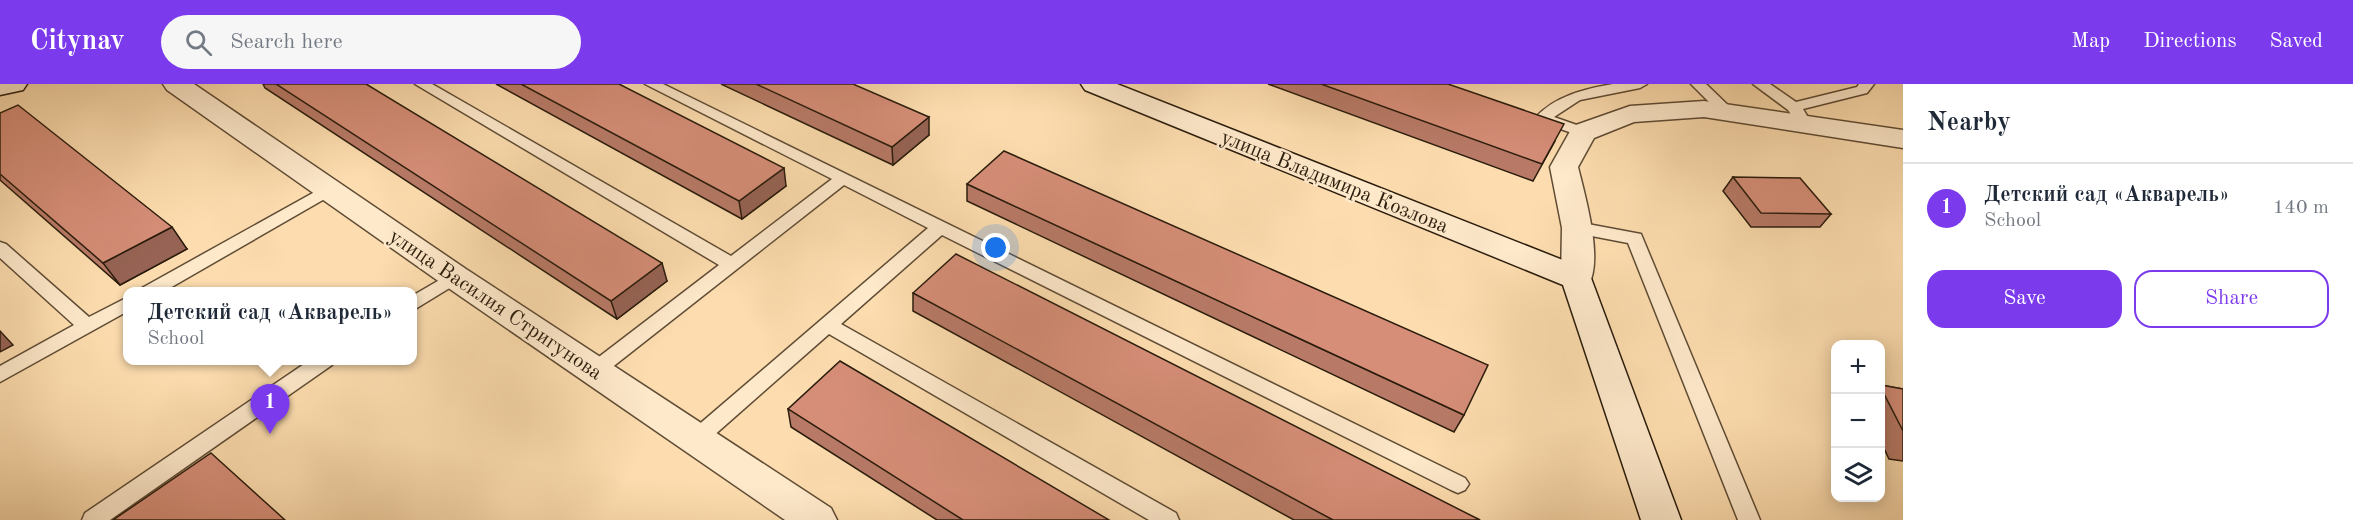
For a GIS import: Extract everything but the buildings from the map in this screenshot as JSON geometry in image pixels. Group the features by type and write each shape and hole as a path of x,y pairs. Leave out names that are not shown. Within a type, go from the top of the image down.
{"street":[{"path":"0,87 14,84"},
{"name":"улица Василия Стригунова","path":"176,84 455,277 817,520"},
{"name":"улица Владимира Козлова","path":"1094,84 1577,278"},
{"path":"1661,520 1577,278 1577,228 1564,168 1583,132 1630,114 1704,109 1799,115 1903,139"}],"lane":[{"path":"422,84 730,264"},
{"path":"652,84 1458,484"},
{"path":"1545,119 1552,108 1567,99 1640,84"},
{"path":"1698,84 1728,112"},
{"path":"1760,84 1799,115 1862,90 1867,84"},
{"path":"1522,111 1583,132"},
{"path":"594,371 843,178"},
{"path":"155,287 329,189"},
{"path":"696,439 940,227"},
{"path":"1577,228 1635,238 1749,520"},
{"path":"0,248 87,326"},
{"path":"417,301 455,277"},
{"path":"0,375 123,306"},
{"path":"828,325 1168,520"},
{"path":"93,520 319,365"}],"place":[{"name":"Детский сад «Акварель»","path":"270,434"}]}
